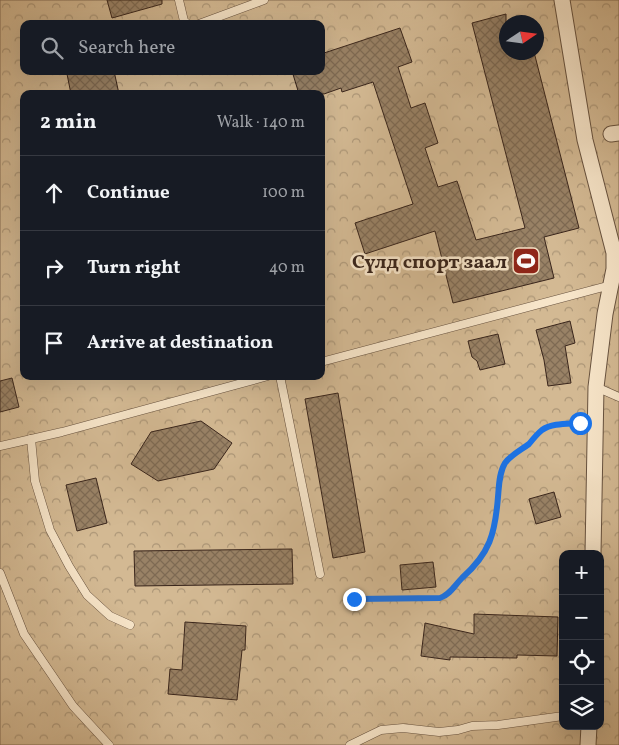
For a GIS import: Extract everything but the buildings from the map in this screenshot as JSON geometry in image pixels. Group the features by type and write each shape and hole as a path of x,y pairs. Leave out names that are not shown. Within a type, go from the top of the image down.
{"street":[{"path":"562,0 586,140 614,253 614,269 605,314 596,387 593,550"},
{"path":"588,745 589,730"}],"lane":[{"path":"179,0 184,20"},
{"path":"210,20 264,0"},
{"path":"325,361 611,285"},
{"path":"0,446 253,380"},
{"path":"281,380 320,574"},
{"path":"596,387 619,397"},
{"path":"31,439 35,481 50,530 68,566 87,596 110,616 130,625"},
{"path":"0,573 24,634 73,706 109,745"},
{"path":"350,745 381,730 403,728 439,732 472,726 498,725 559,717"}],"path":[{"path":"354,599 440,598 446,596 478,563 488,547 496,524 501,472 510,457 527,445 543,429 559,425 595,422"}],"green space":[{"path":"0,0 619,0 619,745 0,745"}],"place":[{"name":"Сүлд спорт заал","path":"526,261"}],"route":[{"path":"354,599 440,598 446,596 478,563 488,547 496,524 501,472 510,457 527,445 543,429 580,423"}]}
